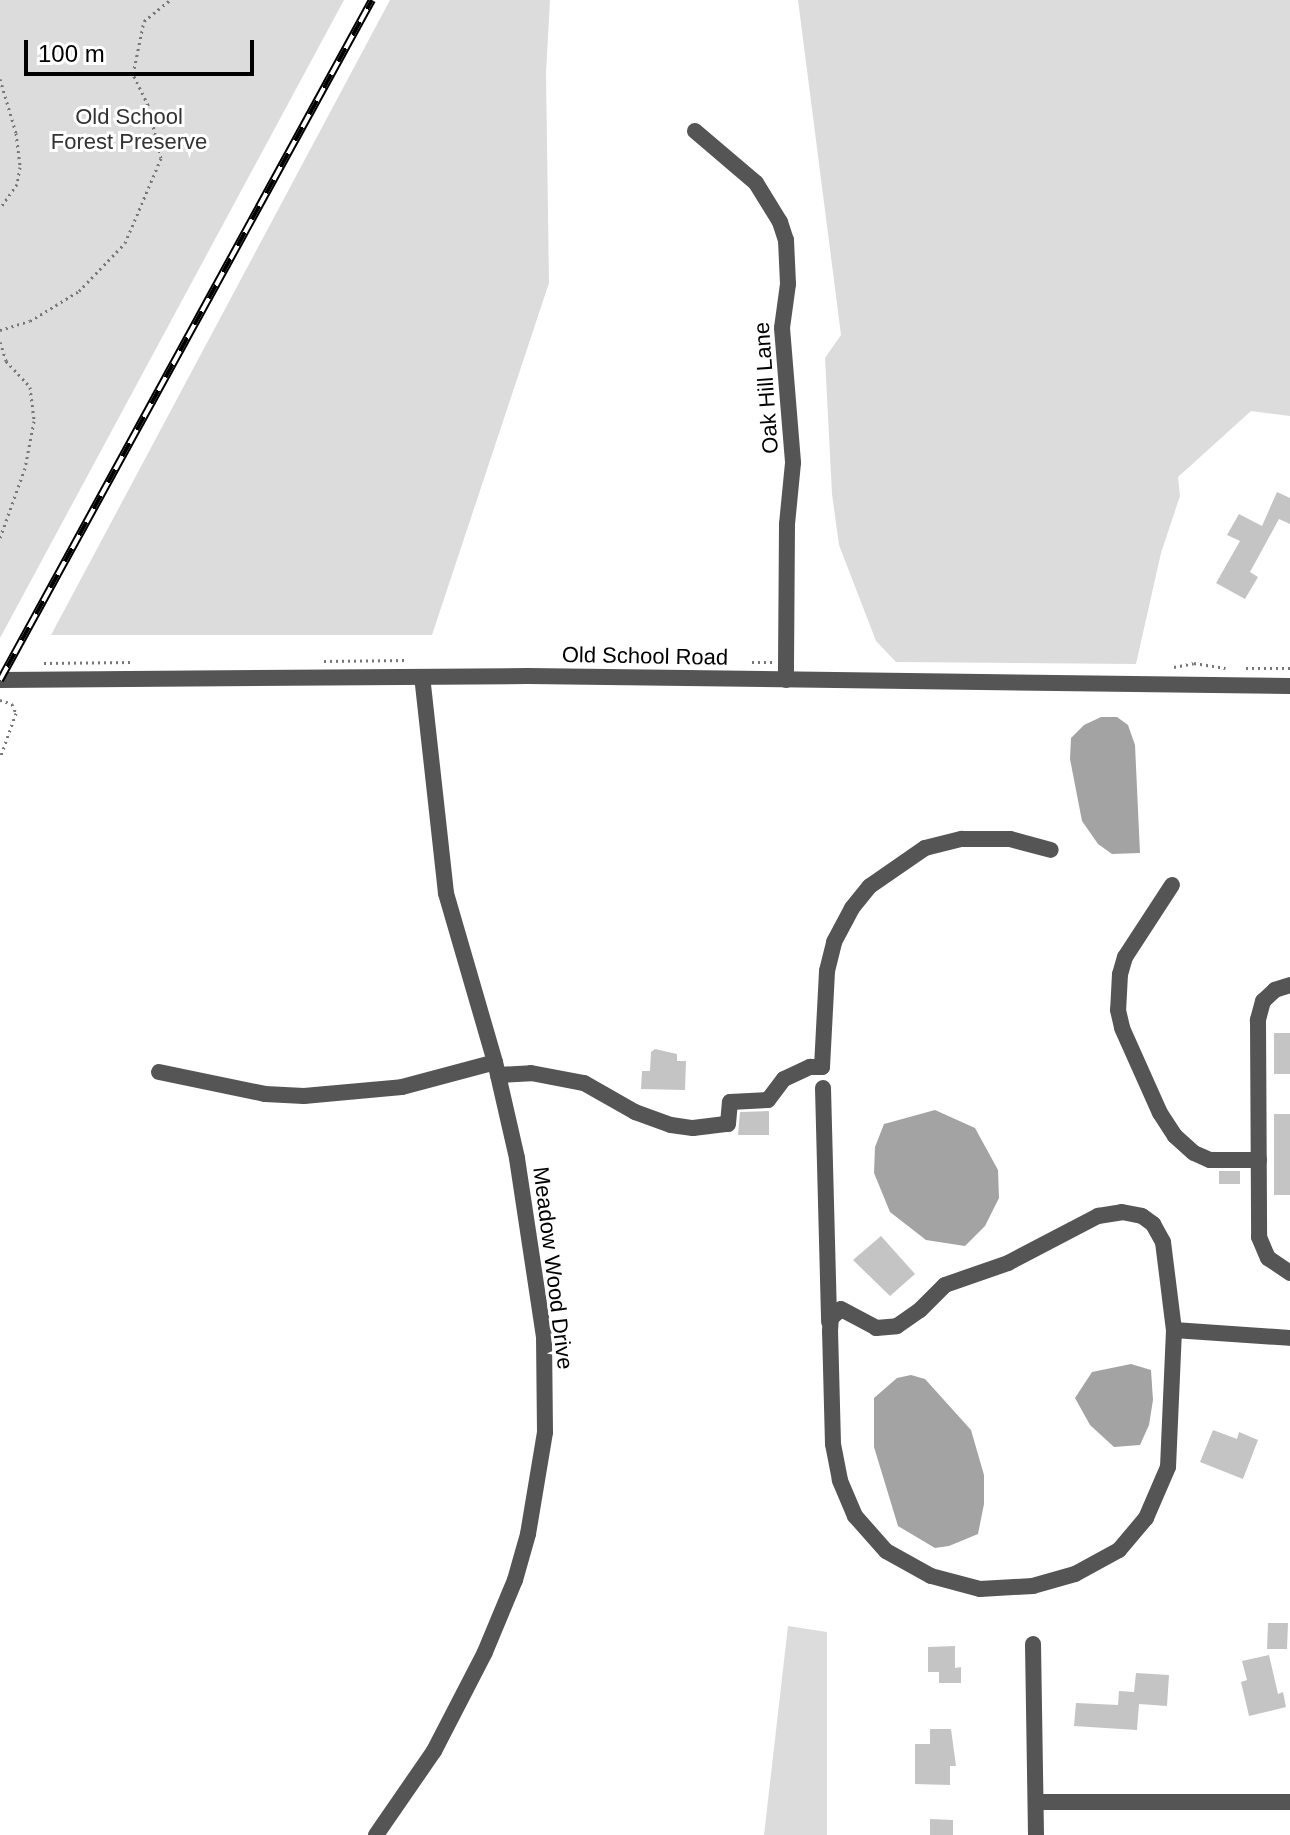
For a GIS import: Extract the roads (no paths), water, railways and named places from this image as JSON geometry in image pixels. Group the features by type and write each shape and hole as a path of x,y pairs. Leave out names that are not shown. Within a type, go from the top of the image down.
{"street":[{"name":"Oak Hill Lane","path":"695,131 756,183 780,222 786,240 788,284 782,328 793,441 787,524 786,680"},
{"name":"Old School Road","path":"0,680 422,677 1290,686"},
{"name":"Meadow Wood Drive","path":"376,1835 434,1751 485,1652 515,1580 539,1479 545,1432 544,1337 517,1158 496,1068 446,893 422,677"},
{"path":"159,1072 265,1094 304,1096 402,1087 496,1068 584,1083 635,1112 671,1125 693,1128 728,1124 730,1102 768,1100 784,1079 810,1067 822,1067 827,971 834,942 852,908 870,886 925,848 962,839 1010,839 1051,850"},
{"path":"1172,885 1122,966 1118,1010 1122,1028 1175,1136 1194,1153 1210,1160 1259,1160"},
{"path":"1290,985 1275,990 1263,1001 1258,1020 1259,1237 1268,1258 1290,1273"},
{"path":"823,1088 833,1444 840,1480 855,1516 886,1551 931,1576 980,1589 1033,1586 1075,1574 1119,1550 1146,1518 1168,1467 1174,1330 1163,1242 1153,1224 1142,1216 1122,1212 1098,1216 1008,1263 945,1285 920,1310 897,1326 876,1328 841,1309 831,1318 830,1331"},
{"path":"1174,1330 1290,1338"},
{"path":"1033,1644 1036,1835"},
{"path":"1037,1802 1290,1802"}],"railway":[{"path":"0,680 372,0"}],"park label":[{"name":"Old School Forest Preserve","path":"129,128"}]}
